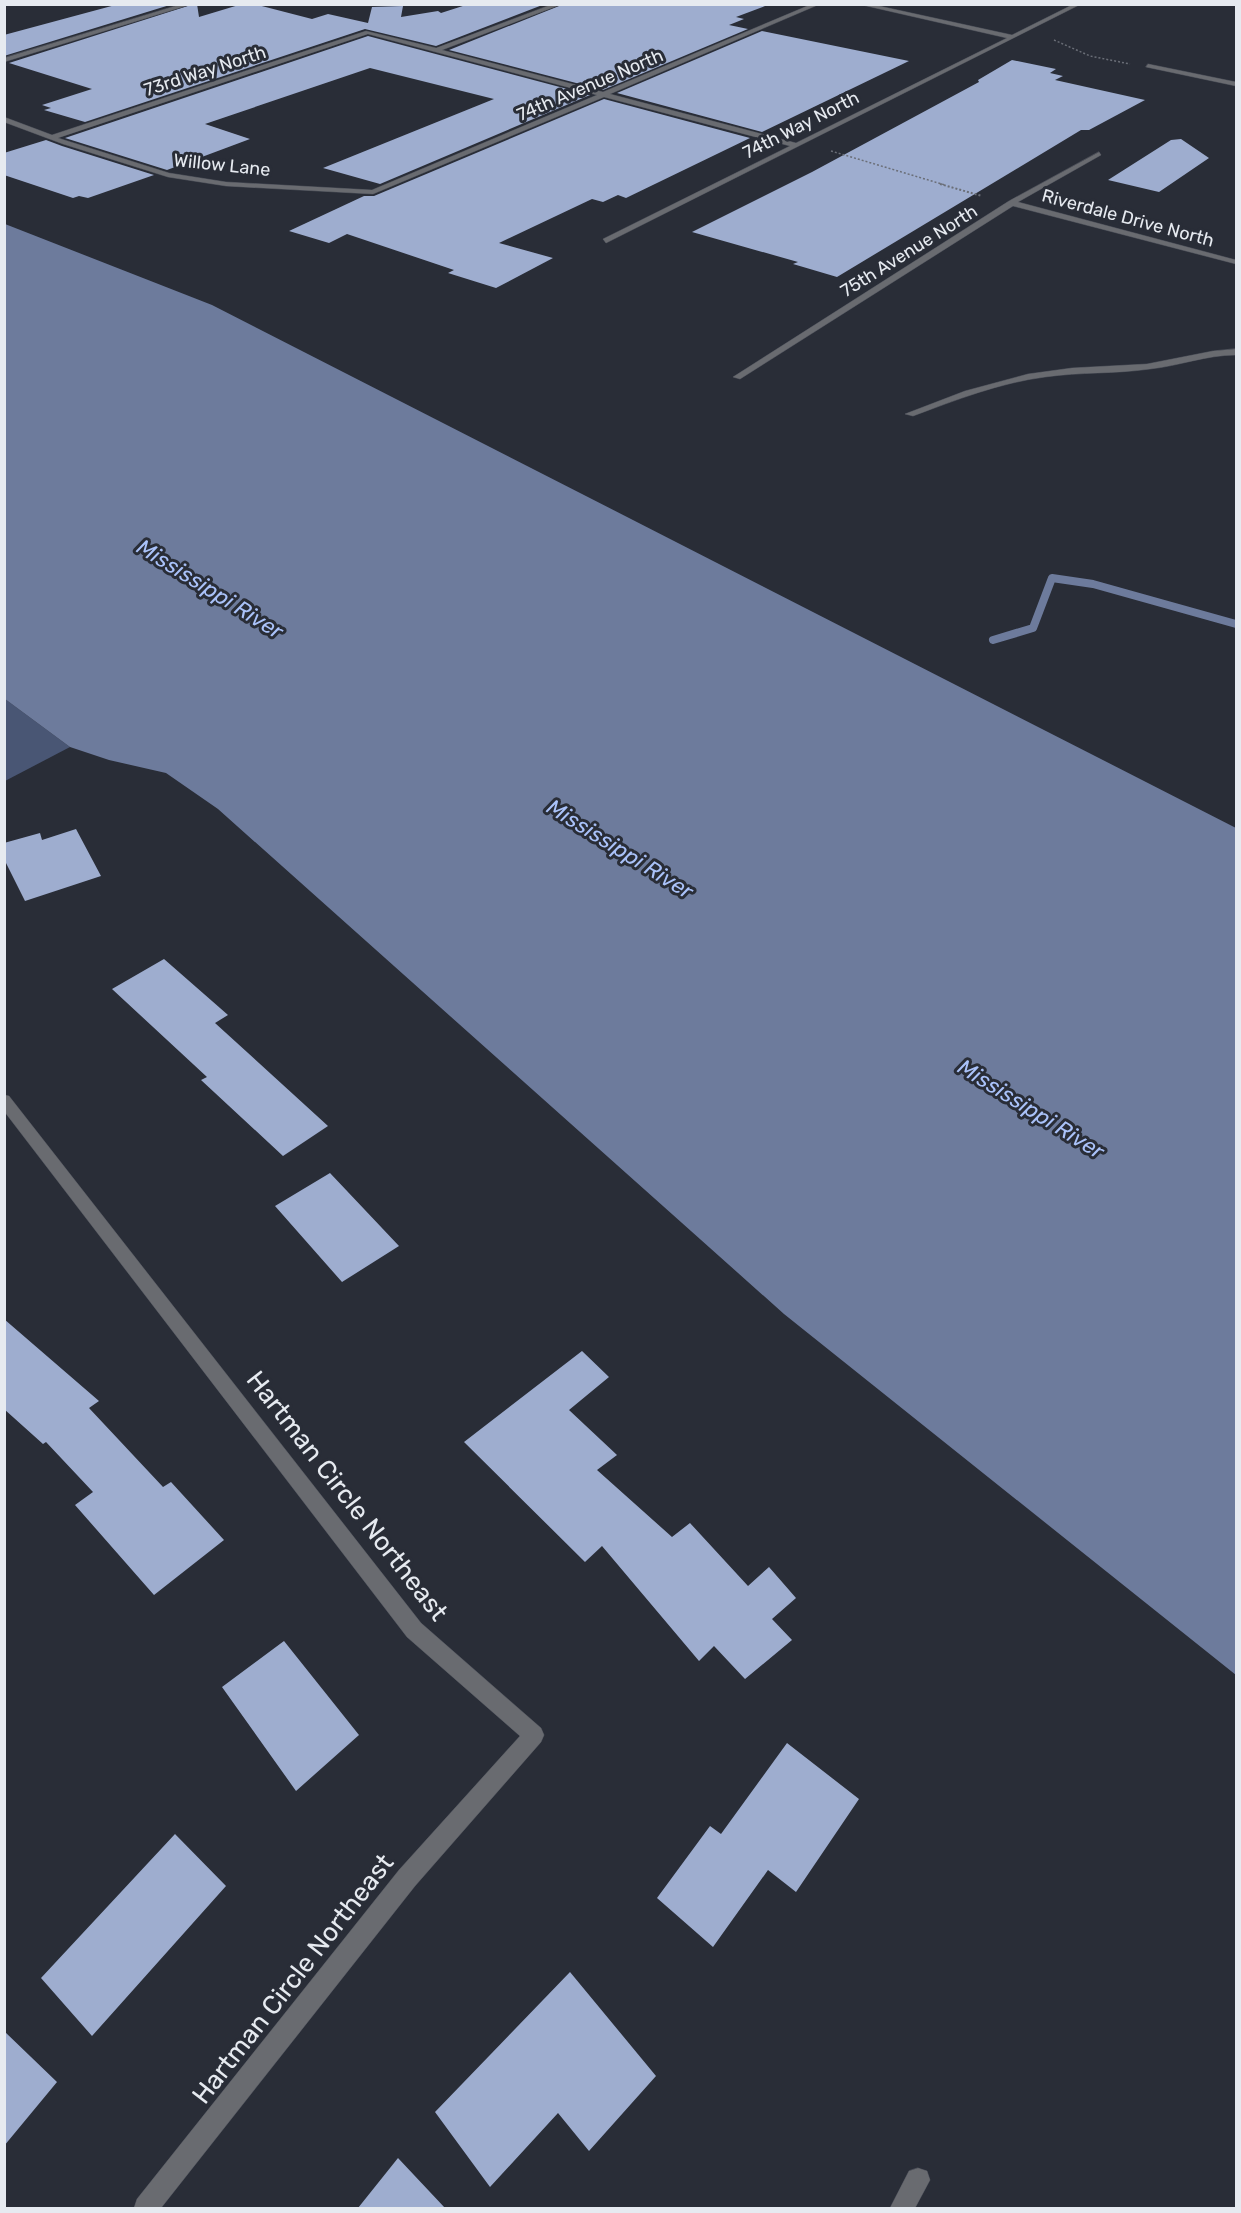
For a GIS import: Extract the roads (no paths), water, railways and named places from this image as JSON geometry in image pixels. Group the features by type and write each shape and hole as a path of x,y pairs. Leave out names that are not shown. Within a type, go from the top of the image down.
{"street":[{"path":"4,60 190,4"},
{"path":"436,50 560,4"},
{"name":"74th Avenue North","path":"373,192 818,4"},
{"path":"860,4 1011,37"},
{"name":"74th Way North","path":"606,241 1079,4"},
{"name":"73rd Way North","path":"51,138 368,32 436,50"},
{"path":"436,50 797,144"},
{"path":"1148,66 1236,84"},
{"name":"Willow Lane","path":"4,119 51,138 144,169 195,180 373,192"},
{"name":"75th Avenue North","path":"737,377 1012,203 1099,154"},
{"name":"Riverdale Drive North","path":"1012,203 1236,262"},
{"path":"910,414 995,384 1029,376 1073,370 1145,367 1181,362 1209,354 1236,352"},
{"name":"Hartman Circle Northeast","path":"4,1100 414,1630 534,1735 407,1878 146,2208"},
{"path":"902,2208 918,2180"}],"water":[{"name":"Mississippi River","path":"5,224 212,305 1236,828 1236,1675 784,1314 218,809 166,773 109,760 70,747 5,699"}],"waterway":[{"path":"993,640 1033,628 1052,578 1093,584 1236,624"}]}
